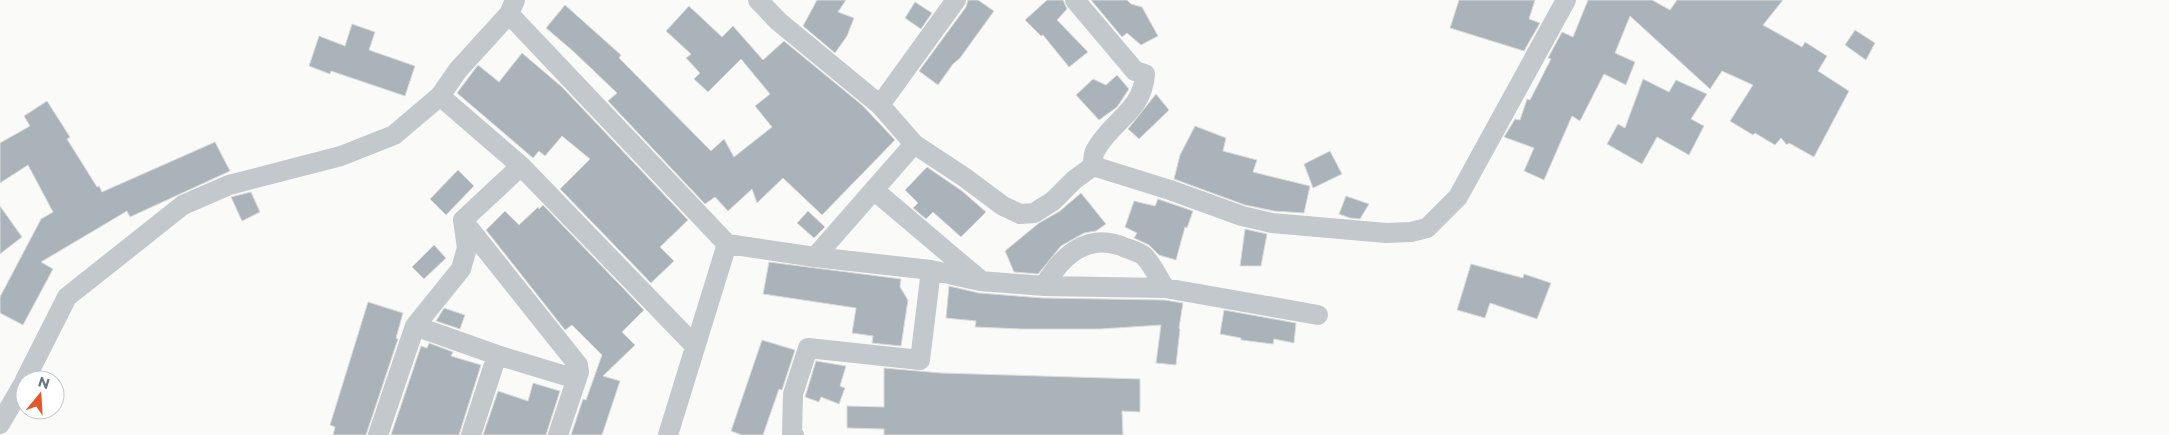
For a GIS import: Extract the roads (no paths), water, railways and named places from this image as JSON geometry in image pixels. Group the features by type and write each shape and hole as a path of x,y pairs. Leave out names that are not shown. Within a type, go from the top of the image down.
{"street":[{"path":"758,0 778,21 880,105 914,144 964,177 1002,206 1020,214 1034,213 1049,204 1093,166 1094,152 1140,99 1144,86 1145,74 1135,71 1075,0"},
{"path":"880,105 956,0"},
{"path":"1093,166 1170,190 1242,216 1272,223 1386,233 1411,232 1427,228 1458,197 1566,0"},
{"path":"30,370 67,297 183,205 229,185 341,156 394,136 440,96 458,70 512,7 727,244 815,257 931,270 980,281 1044,286 1165,288 1318,315"},
{"path":"440,96 521,166 695,346"},
{"path":"815,257 914,144"},
{"path":"463,220 521,166"},
{"path":"875,190 980,281"},
{"path":"378,435 415,326 461,269 467,248 463,220"},
{"path":"463,220 578,365 579,372 558,435"},
{"path":"1044,286 1052,272 1068,254 1095,241 1119,244 1143,256 1165,288"},
{"path":"668,435 727,244"},
{"path":"794,435 792,434 792,394 808,348 815,347 920,360 931,270"},
{"path":"415,326 497,355 576,379"},
{"path":"471,435 497,355"},
{"path":"0,424 15,398"}]}
